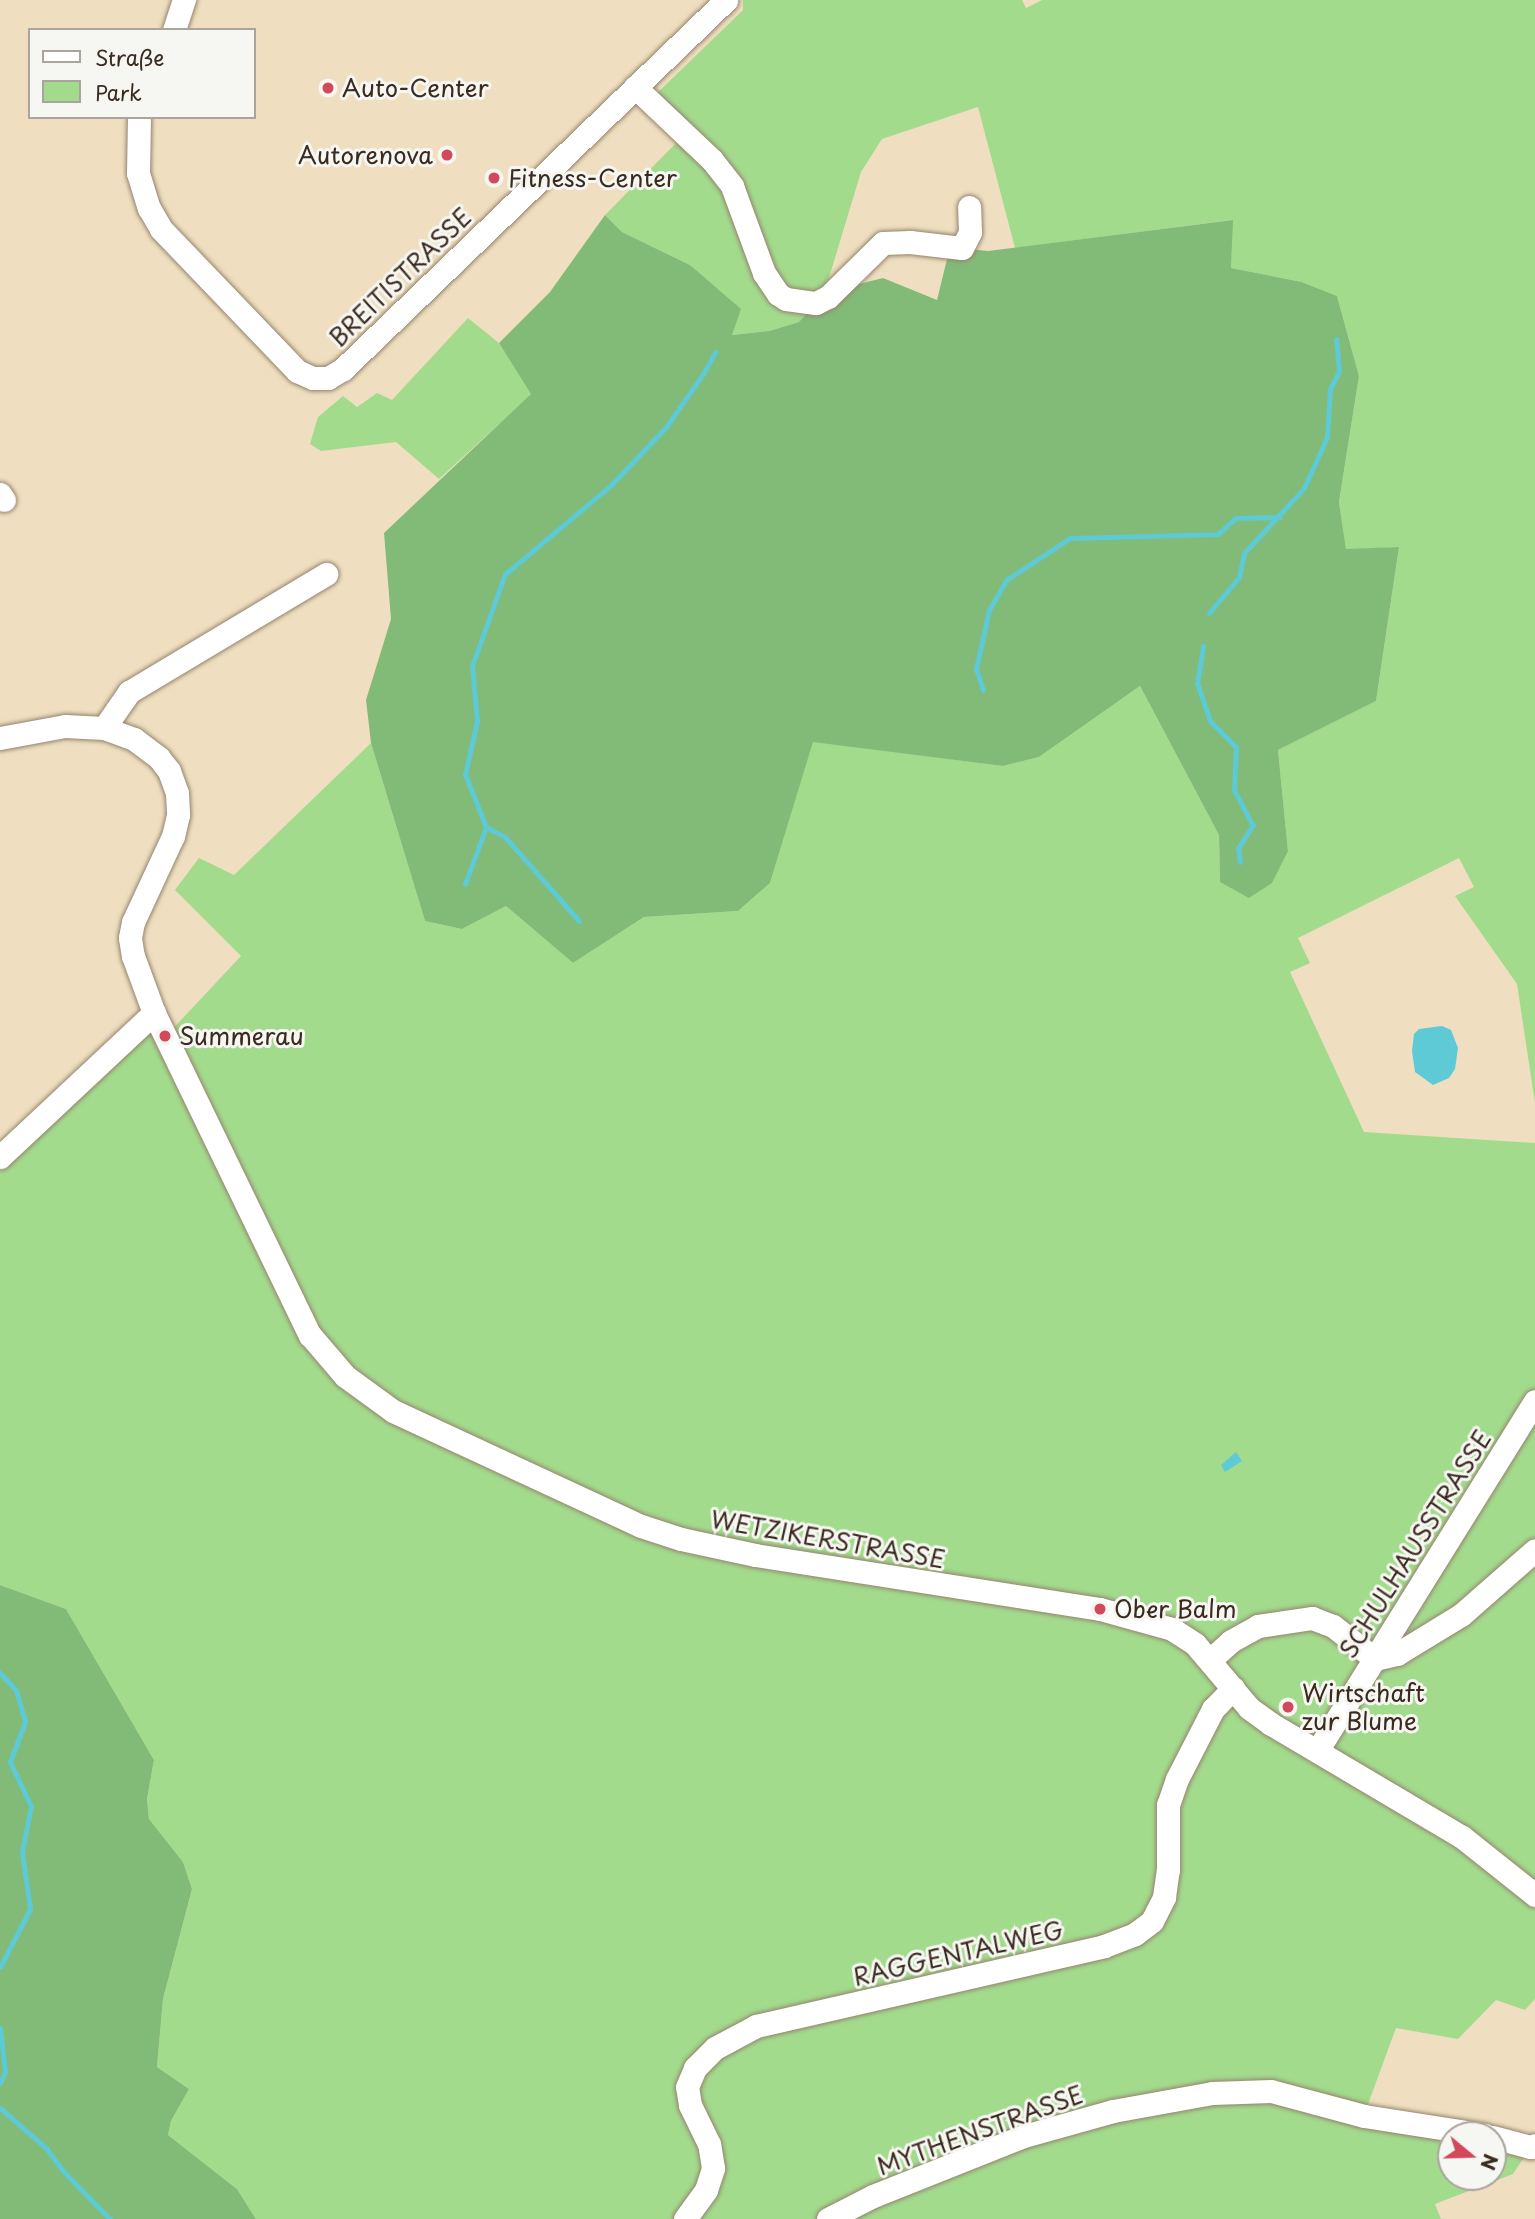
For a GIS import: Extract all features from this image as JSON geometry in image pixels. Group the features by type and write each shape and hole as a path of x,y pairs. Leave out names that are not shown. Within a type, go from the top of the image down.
{"street":[{"path":"175,28 184,0"},
{"name":"BREITISTRASSE","path":"139,119 138,173 149,208 161,229 297,372 313,378 328,378 343,369 726,0"},
{"path":"635,87 712,160 732,186 764,274 778,294 786,299 816,303 828,297 883,243 910,242 962,248 970,232 969,207"},
{"path":"104,728 129,692 326,575"},
{"name":"WETZIKERSTRASSE","path":"0,738 65,726 104,728 134,739 159,758 169,771 177,793 178,815 173,836 140,905 130,938 141,982 310,1335 345,1376 393,1411 629,1520 681,1539 755,1555 1139,1618 1182,1635 1210,1660 1250,1708 1271,1724 1462,1837 1535,1895"},
{"path":"0,1157 155,1013"},
{"name":"SCHULHAUSSTRASSE","path":"1317,1751 1535,1401"},
{"path":"1210,1660 1231,1641 1258,1626 1312,1618 1333,1626 1375,1659 1397,1654 1461,1615 1535,1550"},
{"name":"RAGGENTALWEG","path":"685,2219 706,2190 713,2168 709,2144 690,2105 687,2087 695,2068 715,2048 756,2026 1104,1947 1135,1934 1152,1921 1164,1897 1168,1870 1168,1805 1177,1779 1213,1709 1233,1688"},
{"name":"MYTHENSTRASSE","path":"828,2219 873,2196 1024,2136 1113,2111 1212,2093 1271,2091 1364,2116 1437,2127"},
{"path":"1507,2141 1531,2147 1535,2145"}],"green space":[{"path":"743,0 1022,0 1026,8 1042,0 1535,0 1535,1103 1517,984 1455,896 1474,887 1459,858 1298,938 1310,963 1290,972 1364,1132 1535,1143 1535,1999 1525,2010 1496,2000 1458,2039 1396,2028 1364,2115 1437,2132 1437,2191 1469,2191 1435,2204 1441,2219 256,2219 237,2189 168,2135 171,2121 189,2089 157,2067 163,1999 192,1889 183,1862 149,1819 147,1799 154,1760 66,1609 0,1585 0,1157 154,1013 166,1036 241,956 175,890 199,858 234,875 371,743 425,921 462,929 506,906 573,963 644,917 738,911 770,883 813,741 1003,766 1039,757 1140,686 1219,835 1220,882 1288,851 1278,750 1376,701 1399,547 1346,550 1339,502 1359,376 1337,296 1302,282 1231,268 1232,220 1015,248 978,107 882,139 861,172 828,281 816,303 799,322 769,331 731,335 690,265 622,232 605,215 683,136 649,101 743,10"},
{"path":"605,215 622,232 690,265 741,309 732,335 769,331 799,322 816,303 839,289 883,278 937,300 950,247 988,251 1233,220 1231,268 1302,282 1337,296 1359,376 1339,502 1346,549 1399,547 1376,701 1278,750 1288,851 1272,883 1249,898 1220,882 1219,835 1140,686 1039,757 1003,766 813,742 770,883 738,911 644,917 573,963 506,906 462,929 425,921 371,743 366,700 391,619 384,533 531,394 499,343 550,292"},
{"path":"468,318 499,343 532,394 439,479 396,442 321,451 310,444 318,417 343,396 357,407 377,393 392,400"},
{"path":"0,1585 66,1609 154,1760 147,1799 149,1819 183,1862 192,1889 163,1999 157,2067 189,2089 171,2121 168,2135 237,2189 256,2219 0,2219"},
{"path":"1507,2141 1531,2147 1513,2174 1507,2176"}],"water":[{"path":"1442,1026 1451,1030 1458,1048 1455,1069 1449,1078 1433,1085 1415,1072 1412,1051 1414,1034 1419,1029"},
{"path":"1236,1452 1242,1461 1225,1472 1221,1465"}],"waterway":[{"path":"1209,613 1239,577 1244,553 1304,488 1327,437 1330,389 1339,371 1336,339"},
{"path":"465,884 486,827 465,774 477,721 472,666 505,574 611,485 666,427 715,352"},
{"path":"983,690 976,669 989,610 1006,580 1070,538 1218,534 1235,518 1280,517"},
{"path":"1203,646 1197,683 1210,721 1236,747 1234,790 1253,825 1238,848 1240,862"},
{"path":"486,827 505,837 579,921"},
{"path":"0,1673 16,1690 25,1722 10,1762 31,1806 22,1852 30,1909 0,1967"},
{"path":"0,2028 5,2072 0,2083"},
{"path":"0,2108 46,2148 64,2172 110,2219"}],"place":[{"name":"Auto-Center","path":"328,88"},
{"name":"Autorenova","path":"447,155"},
{"name":"Fitness-Center","path":"494,178"},
{"name":"Summerau","path":"165,1036"},
{"name":"Ober Balm","path":"1100,1609"},
{"name":"Wirtschaft zur Blume","path":"1288,1707"}]}
